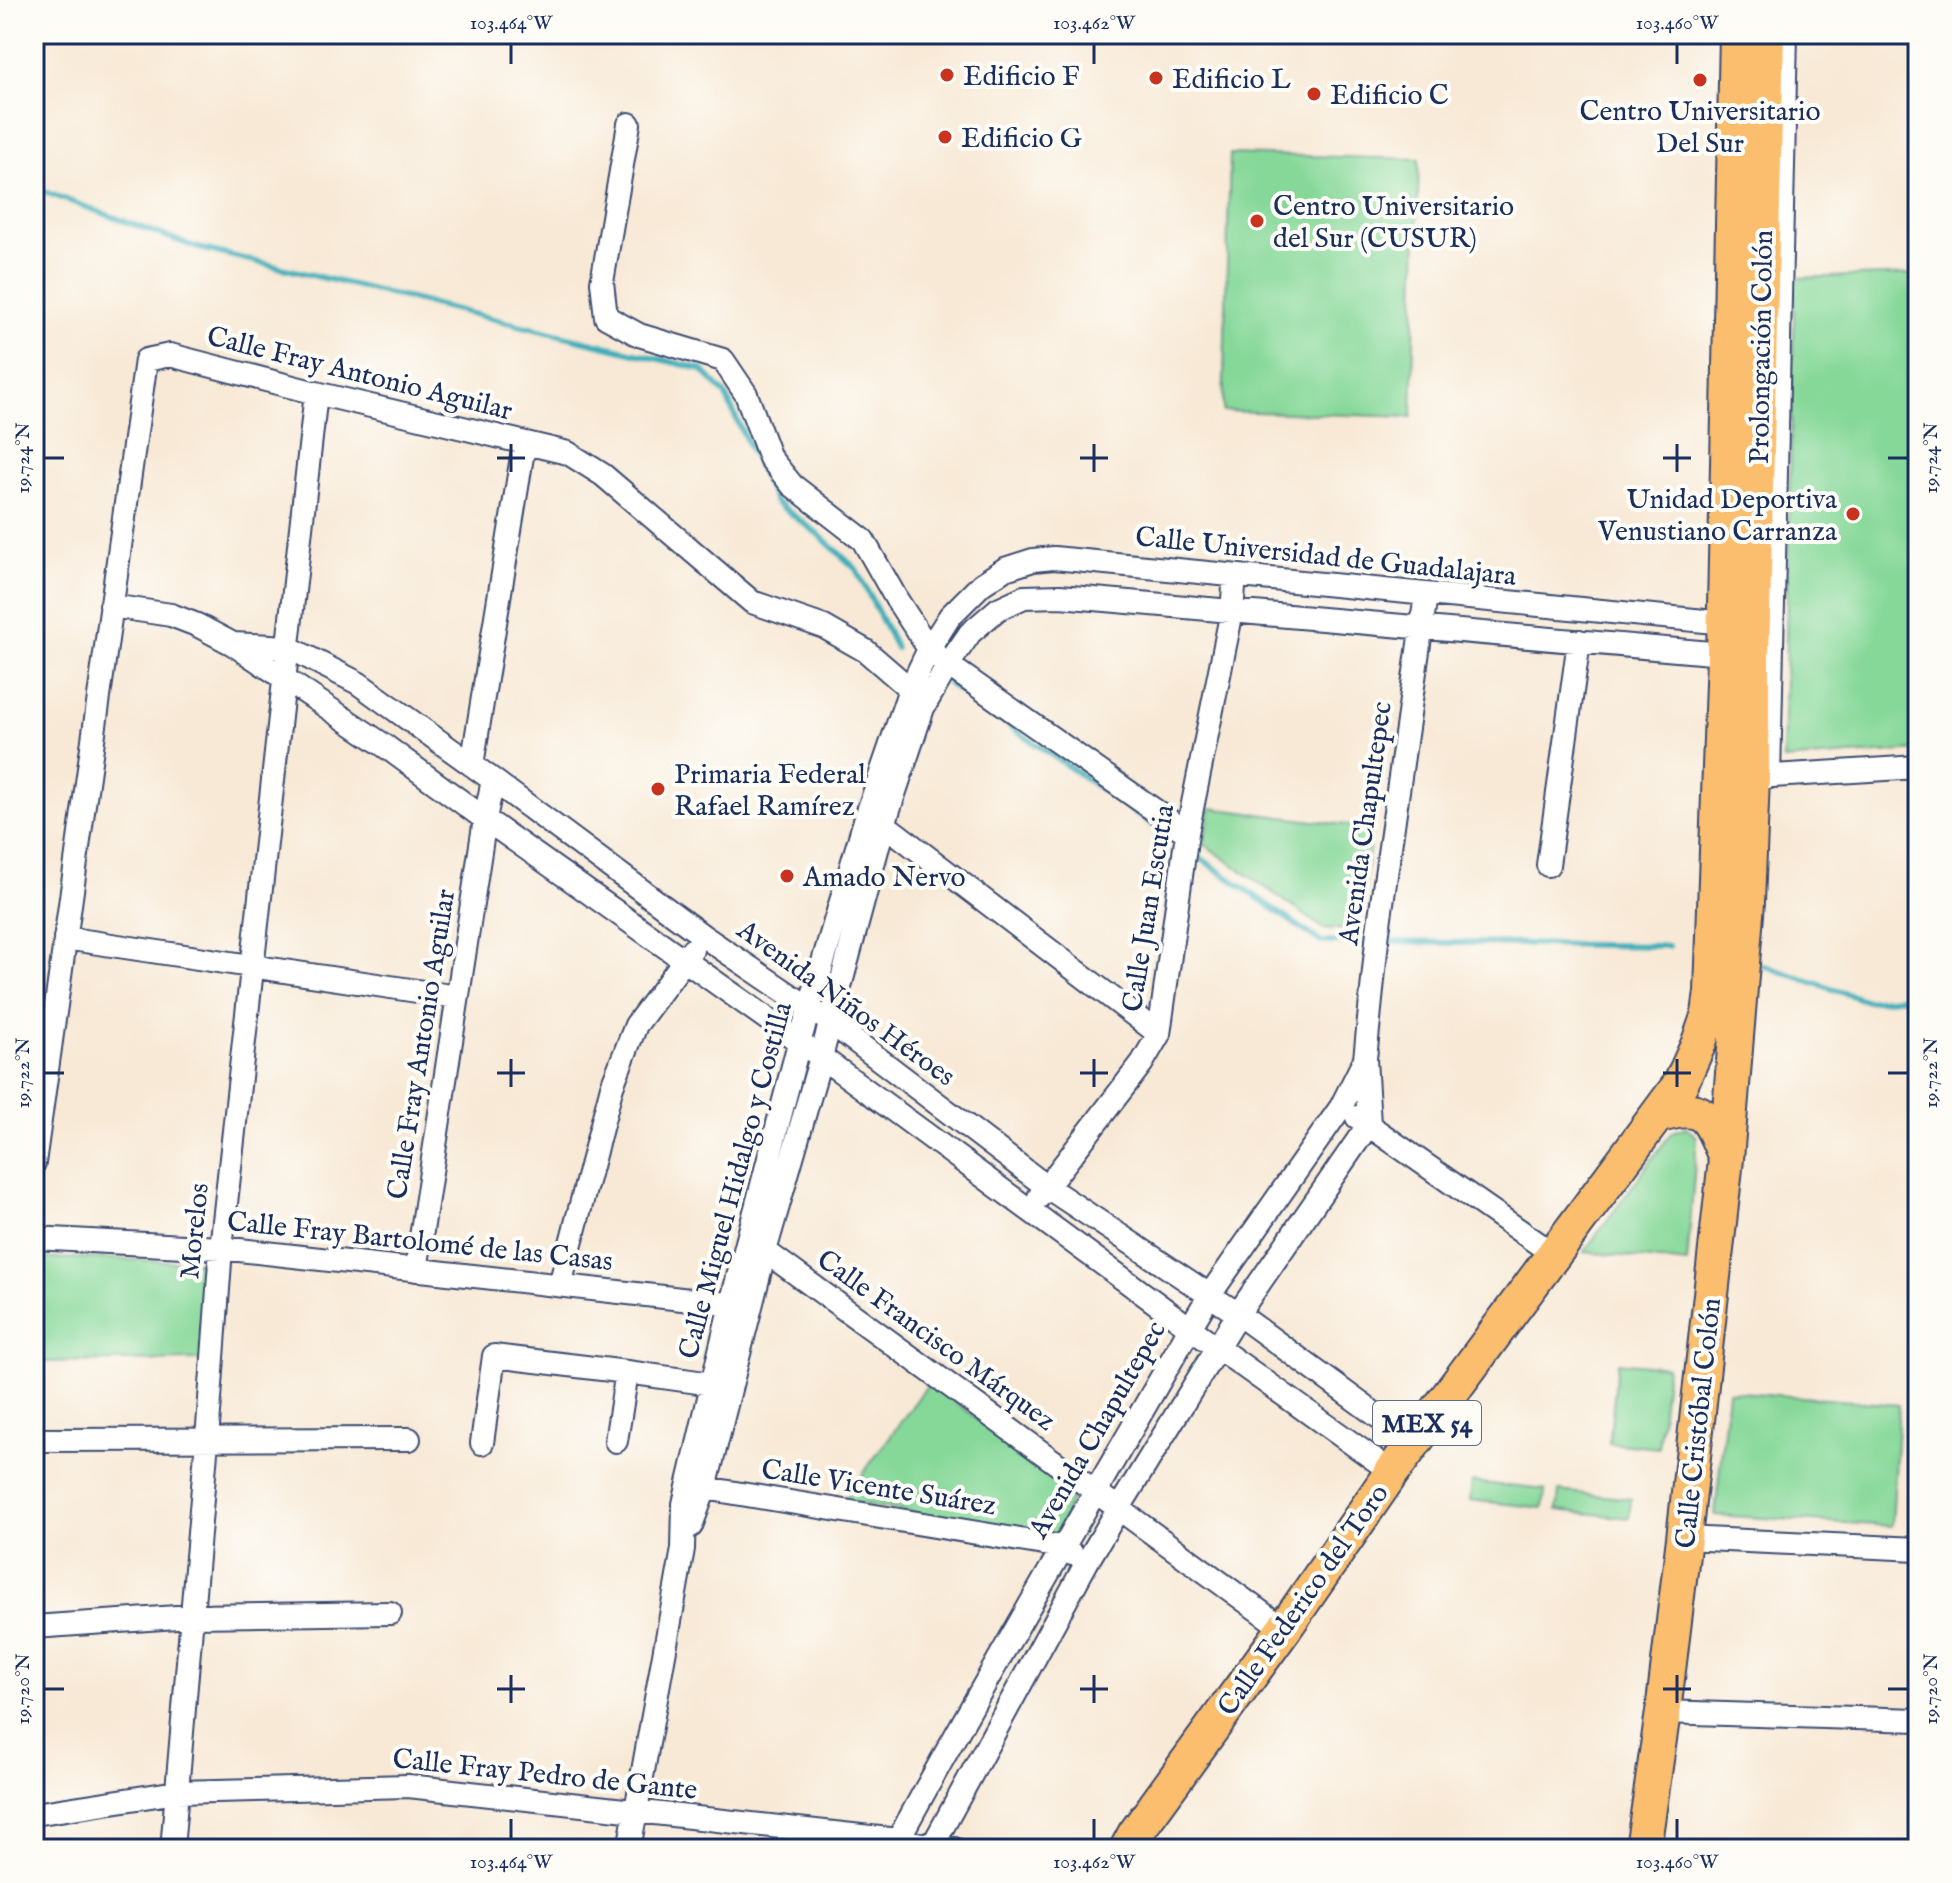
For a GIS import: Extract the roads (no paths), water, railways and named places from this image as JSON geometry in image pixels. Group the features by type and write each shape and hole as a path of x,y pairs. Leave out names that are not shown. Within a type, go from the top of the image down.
{"main road":[{"name":"Prolongación Colón","path":"1726,994 1747,902 1747,777 1739,640 1737,34"},
{"name":"Prolongación Colón","path":"1739,640 1767,34"},
{"name":"Calle Federico del Toro","path":"1127,1849 1413,1442 1681,1083 1709,1014 1726,994"},
{"name":"Calle Cristóbal Colón","path":"1643,1849 1684,1538 1726,1159 1726,994"},
{"path":"1657,1116 1688,1109 1701,1114 1713,1127 1726,1159"}],"street":[{"name":"Prolongación Colón","path":"1747,777 1786,34"},
{"path":"629,124 602,282 606,317 639,335 723,360 746,394 770,458 792,485 863,540 929,649 1187,833"},
{"name":"Calle Fray Antonio Aguilar","path":"111,606 146,360 170,355 524,444 472,765"},
{"name":"Morelos","path":"172,1849 221,1248 316,393"},
{"path":"524,444 568,453 603,475 752,602 824,627 866,651 910,689"},
{"name":"Calle Universidad de Guadalajara","path":"929,649 950,616 982,584 1005,569 1033,560 1054,558 1426,595 1739,640"},
{"name":"Calle Juan Escutia","path":"1029,1209 1142,1063 1159,1034 1187,833 1232,611 1235,576"},
{"name":"Avenida Chapultepec","path":"944,1847 1087,1562 1238,1314 1369,1124 1365,1059 1378,931 1426,595"},
{"path":"948,665 970,633 998,609 1024,597 1060,596 1579,641 1739,640"},
{"path":"34,1163 111,606"},
{"name":"Avenida Niños Héroes","path":"111,606 171,615 197,625 233,644 385,746 821,1057 1392,1472"},
{"path":"1548,865 1579,641"},
{"name":"Avenida Niños Héroes","path":"233,644 288,647 358,683 703,936 830,1022 1047,1187 1238,1314 1413,1442"},
{"name":"Calle Miguel Hidalgo y Costilla","path":"629,1849 683,1549 684,1504 712,1384 821,1057 875,821 910,689 929,649"},
{"name":"Calle Miguel Hidalgo y Costilla","path":"756,1248 799,1043 810,1009 875,821 923,708 948,665"},
{"path":"385,746 439,741"},
{"path":"1747,777 1918,767"},
{"name":"Calle Fray Antonio Aguilar","path":"416,1270 493,780"},
{"path":"875,821 1159,1034"},
{"path":"560,1285 612,1086 636,1025 703,936"},
{"path":"65,938 457,997"},
{"name":"Avenida Chapultepec","path":"898,1840 1062,1547 1209,1296 1341,1107 1365,1059"},
{"path":"1341,1107 1553,1254"},
{"name":"Calle Fray Bartolomé de las Casas","path":"34,1238 221,1248 740,1305"},
{"name":"Calle Francisco Márquez","path":"756,1248 1284,1629"},
{"name":"Calle Miguel Hidalgo y Costilla","path":"683,1549 705,1488 740,1305"},
{"path":"482,1443 494,1356 712,1384"},
{"path":"616,1441 627,1372"},
{"path":"34,1440 409,1439"},
{"path":"684,1504 705,1488"},
{"name":"Calle Vicente Suárez","path":"705,1488 1062,1547 1087,1562"},
{"path":"1684,1538 1918,1549"},
{"path":"34,1627 191,1616 390,1613"},
{"path":"1663,1712 1918,1720"},
{"name":"Calle Fray Pedro de Gante","path":"34,1814 177,1792 408,1786 944,1847"}],"waterway":[{"path":"34,188 195,247 701,369 725,394 775,502 817,533 856,569 896,648"},
{"path":"949,684 1172,838"},
{"path":"1199,857 1321,942 1362,942"},
{"path":"1393,942 1668,946"},
{"path":"1754,962 1867,1001 1918,996"}],"place":[{"name":"Edificio F","path":"947,75"},
{"name":"Edificio L","path":"1156,78"},
{"name":"Centro Universitario Del Sur","path":"1700,80"},
{"name":"Edificio C","path":"1314,94"},
{"name":"Edificio G","path":"945,137"},
{"name":"Centro Universitario del Sur (CUSUR)","path":"1257,221"},
{"name":"Unidad Deportiva Venustiano Carranza","path":"1853,514"},
{"name":"Primaria Federal Rafael Ramírez","path":"658,789"},
{"name":"Amado Nervo","path":"787,876"}]}
